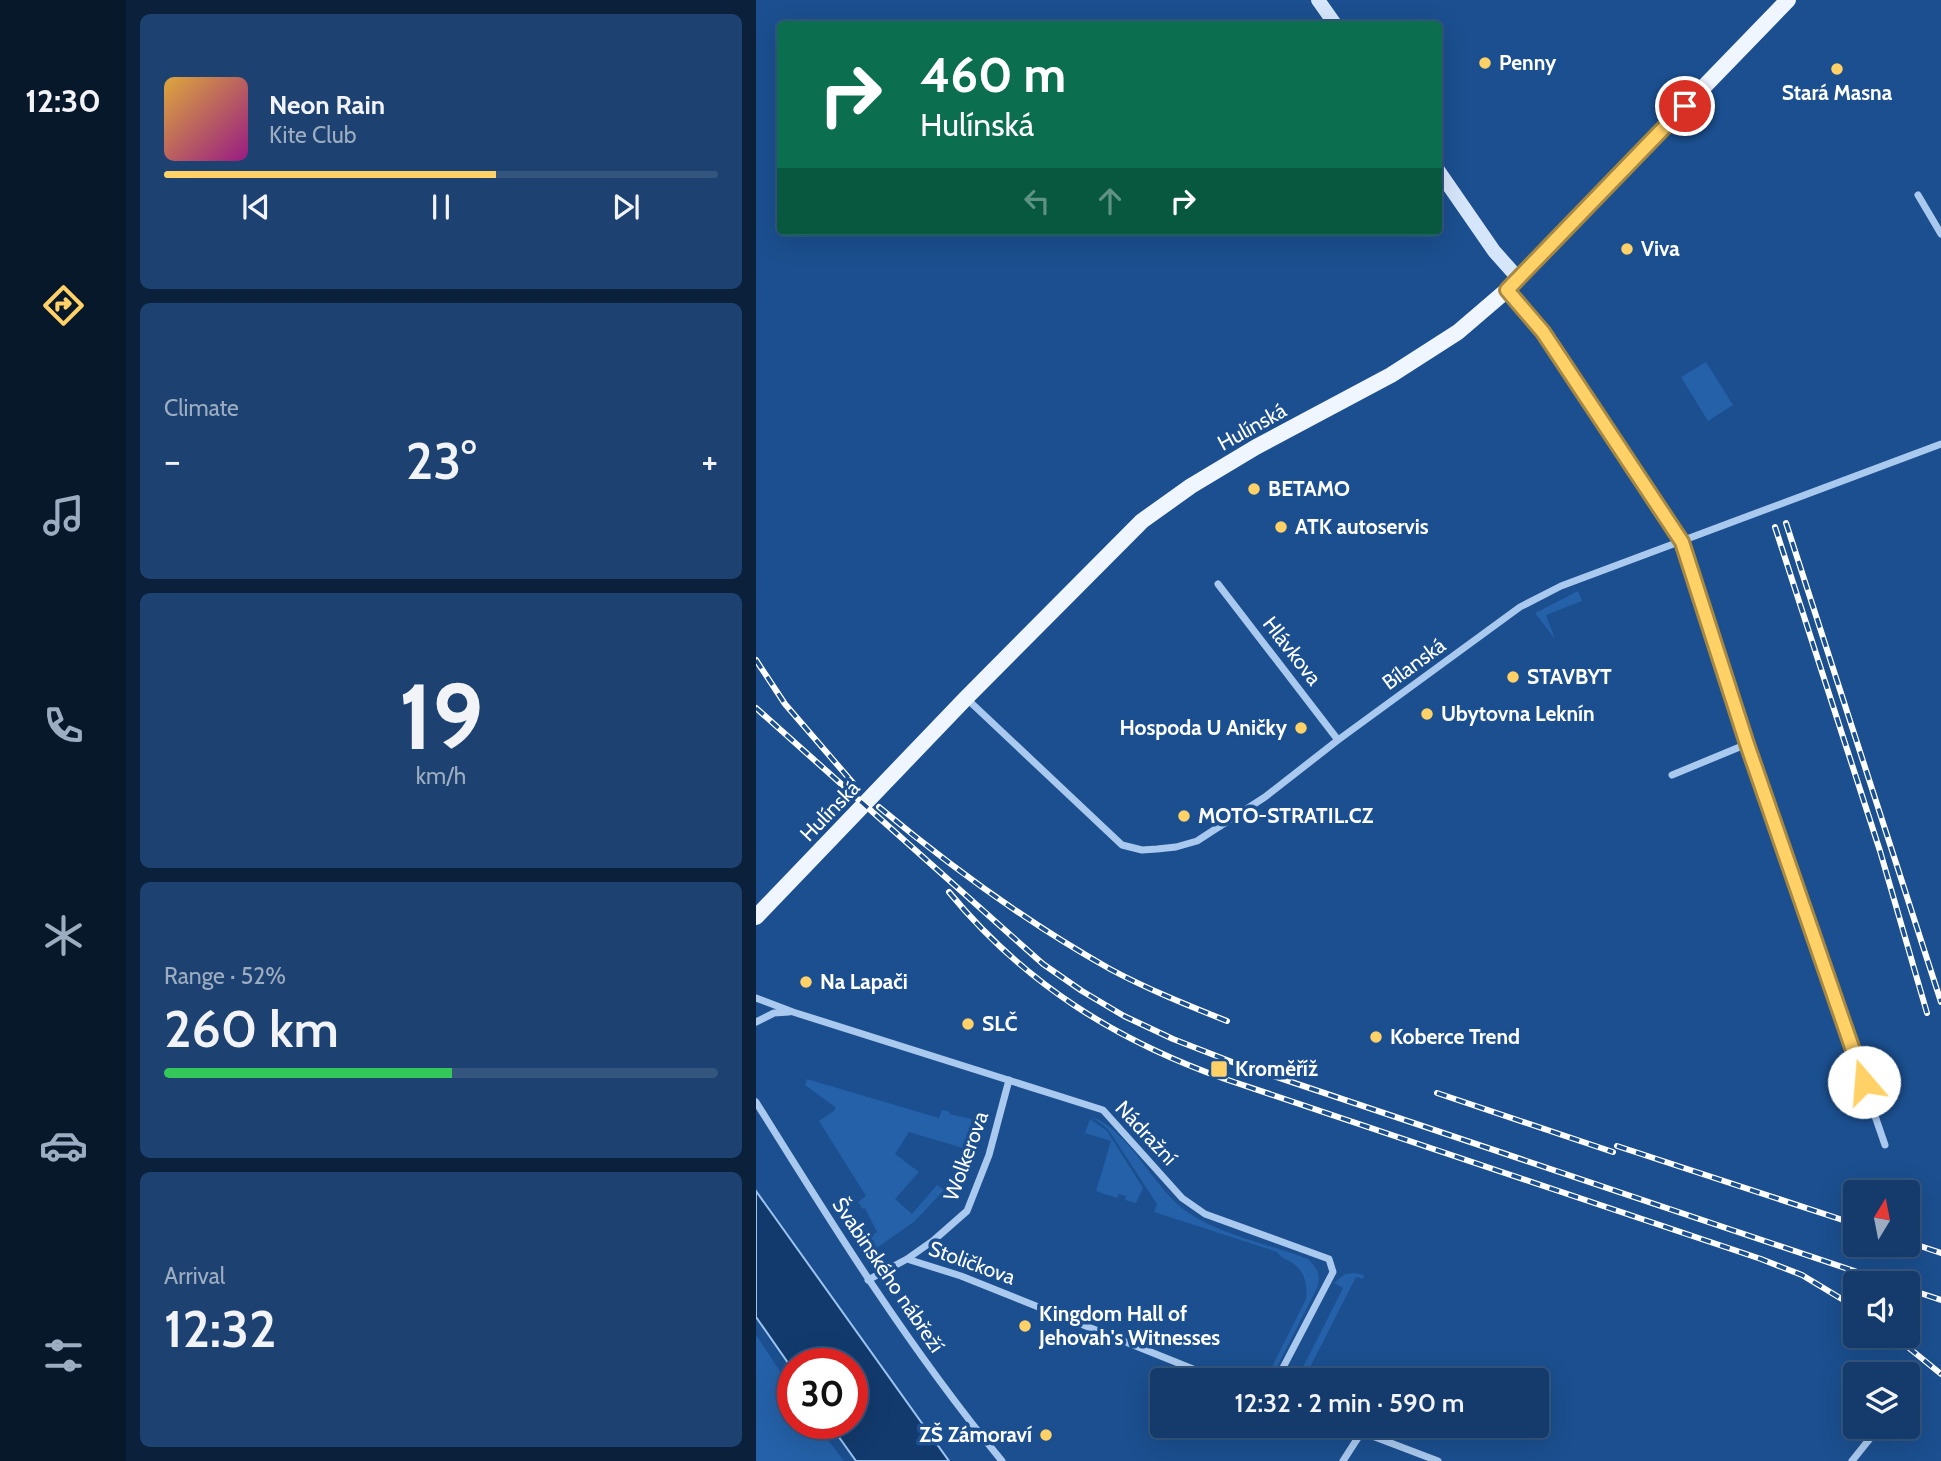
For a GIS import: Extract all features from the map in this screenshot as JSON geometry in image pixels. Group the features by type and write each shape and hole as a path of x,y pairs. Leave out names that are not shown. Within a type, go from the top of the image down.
{"main road":[{"path":"1318,0 1333,21"},
{"name":"Hulínská","path":"756,917 1114,547 1164,503 1256,447 1391,375 1458,332 1513,284 1788,0"},
{"path":"1442,176 1494,251 1513,284"}],"street":[{"path":"1918,195 1941,234"},
{"path":"1513,284 1682,542 1747,744 1885,1145"},
{"name":"Bílanská","path":"966,698 1122,845 1142,850 1177,847 1197,841 1265,797 1520,607 1561,586 1941,444"},
{"name":"Hlávkova","path":"1218,584 1338,740"},
{"path":"1672,775 1747,744"},
{"name":"Nádražní","path":"757,997 793,1012 1103,1110 1182,1198 1205,1214 1329,1259 1333,1272 1283,1368"},
{"path":"756,1022 774,1013 793,1012"},
{"name":"Wolkerova","path":"907,1259 967,1211 989,1155 1009,1080"},
{"name":"Švabinského nábřeží","path":"756,1102 867,1280 959,1409 1002,1461"},
{"name":"Stoličkova","path":"867,1280 907,1259 973,1281 1190,1368"},
{"path":"1343,1461 1358,1438"},
{"path":"1375,1438 1438,1461"},
{"path":"1852,1461 1870,1439"}],"shaded area":[{"path":"1706,362 1733,405 1708,421 1681,377"},
{"path":"1578,591 1582,601 1546,615 1555,639 1535,613"},
{"path":"807,1079 939,1118 942,1110 976,1120 966,1149 909,1132 895,1154 919,1172 895,1199 912,1214 937,1185 944,1190 915,1221 871,1252 865,1253 858,1245 877,1232 865,1208 858,1202 866,1196 819,1121 835,1110 835,1107 805,1085"},
{"path":"1091,1116 1118,1134 1170,1197 1195,1217 1226,1232 1308,1259 1314,1266 1319,1276 1317,1288 1277,1368 1272,1368 1306,1299 1306,1283 1302,1273 1277,1252 1154,1212 1157,1204 1108,1129"},
{"path":"1090,1119 1107,1131 1143,1188 1136,1203 1125,1200 1126,1196 1119,1194 1117,1198 1096,1191 1111,1141 1085,1133"},
{"path":"756,1191 949,1461 856,1461 840,1439 868,1439 868,1348 778,1348 756,1317"},
{"path":"1345,1274 1364,1275 1363,1279 1356,1277 1310,1368 1303,1368 1343,1288 1334,1283"},
{"path":"756,1335 777,1367 777,1439 827,1439 844,1461 756,1461"}],"railway":[{"path":"1786,523 1941,1002"},
{"path":"1775,527 1880,851 1927,1013"},
{"path":"756,660 785,704 853,783"},
{"path":"756,708 1043,964 1124,1016 1232,1062 1854,1271"},
{"path":"879,807 934,851 1049,933 1138,983 1227,1021"},
{"path":"949,892 978,925 1040,981 1109,1027 1185,1064 1761,1259 1802,1275 1843,1300"},
{"path":"1437,1093 1613,1152"},
{"path":"1617,1146 1843,1220"},
{"path":"1920,1246 1941,1253"},
{"path":"1920,1293 1941,1300"},
{"path":"1909,1348 1941,1374"}],"place":[{"name":"Penny","path":"1485,63"},
{"name":"Stará Masna","path":"1837,69"},
{"name":"Viva","path":"1627,249"},
{"name":"BETAMO","path":"1254,489"},
{"name":"ATK autoservis","path":"1281,527"},
{"name":"STAVBYT","path":"1513,677"},
{"name":"Ubytovna Leknín","path":"1427,714"},
{"name":"Hospoda U Aničky","path":"1301,728"},
{"name":"MOTO-STRATIL.CZ","path":"1184,816"},
{"name":"Na Lapači","path":"806,982"},
{"name":"SLČ","path":"968,1024"},
{"name":"Koberce Trend","path":"1376,1037"},
{"name":"Kroměříž","path":"1219,1069"},
{"name":"Kingdom Hall of Jehovah's Witnesses","path":"1025,1326"},
{"name":"ZŠ Zámoraví","path":"1046,1435"}],"route":[{"path":"1685,106 1507,290 1543,332 1682,542 1747,744 1864,1082"}]}
